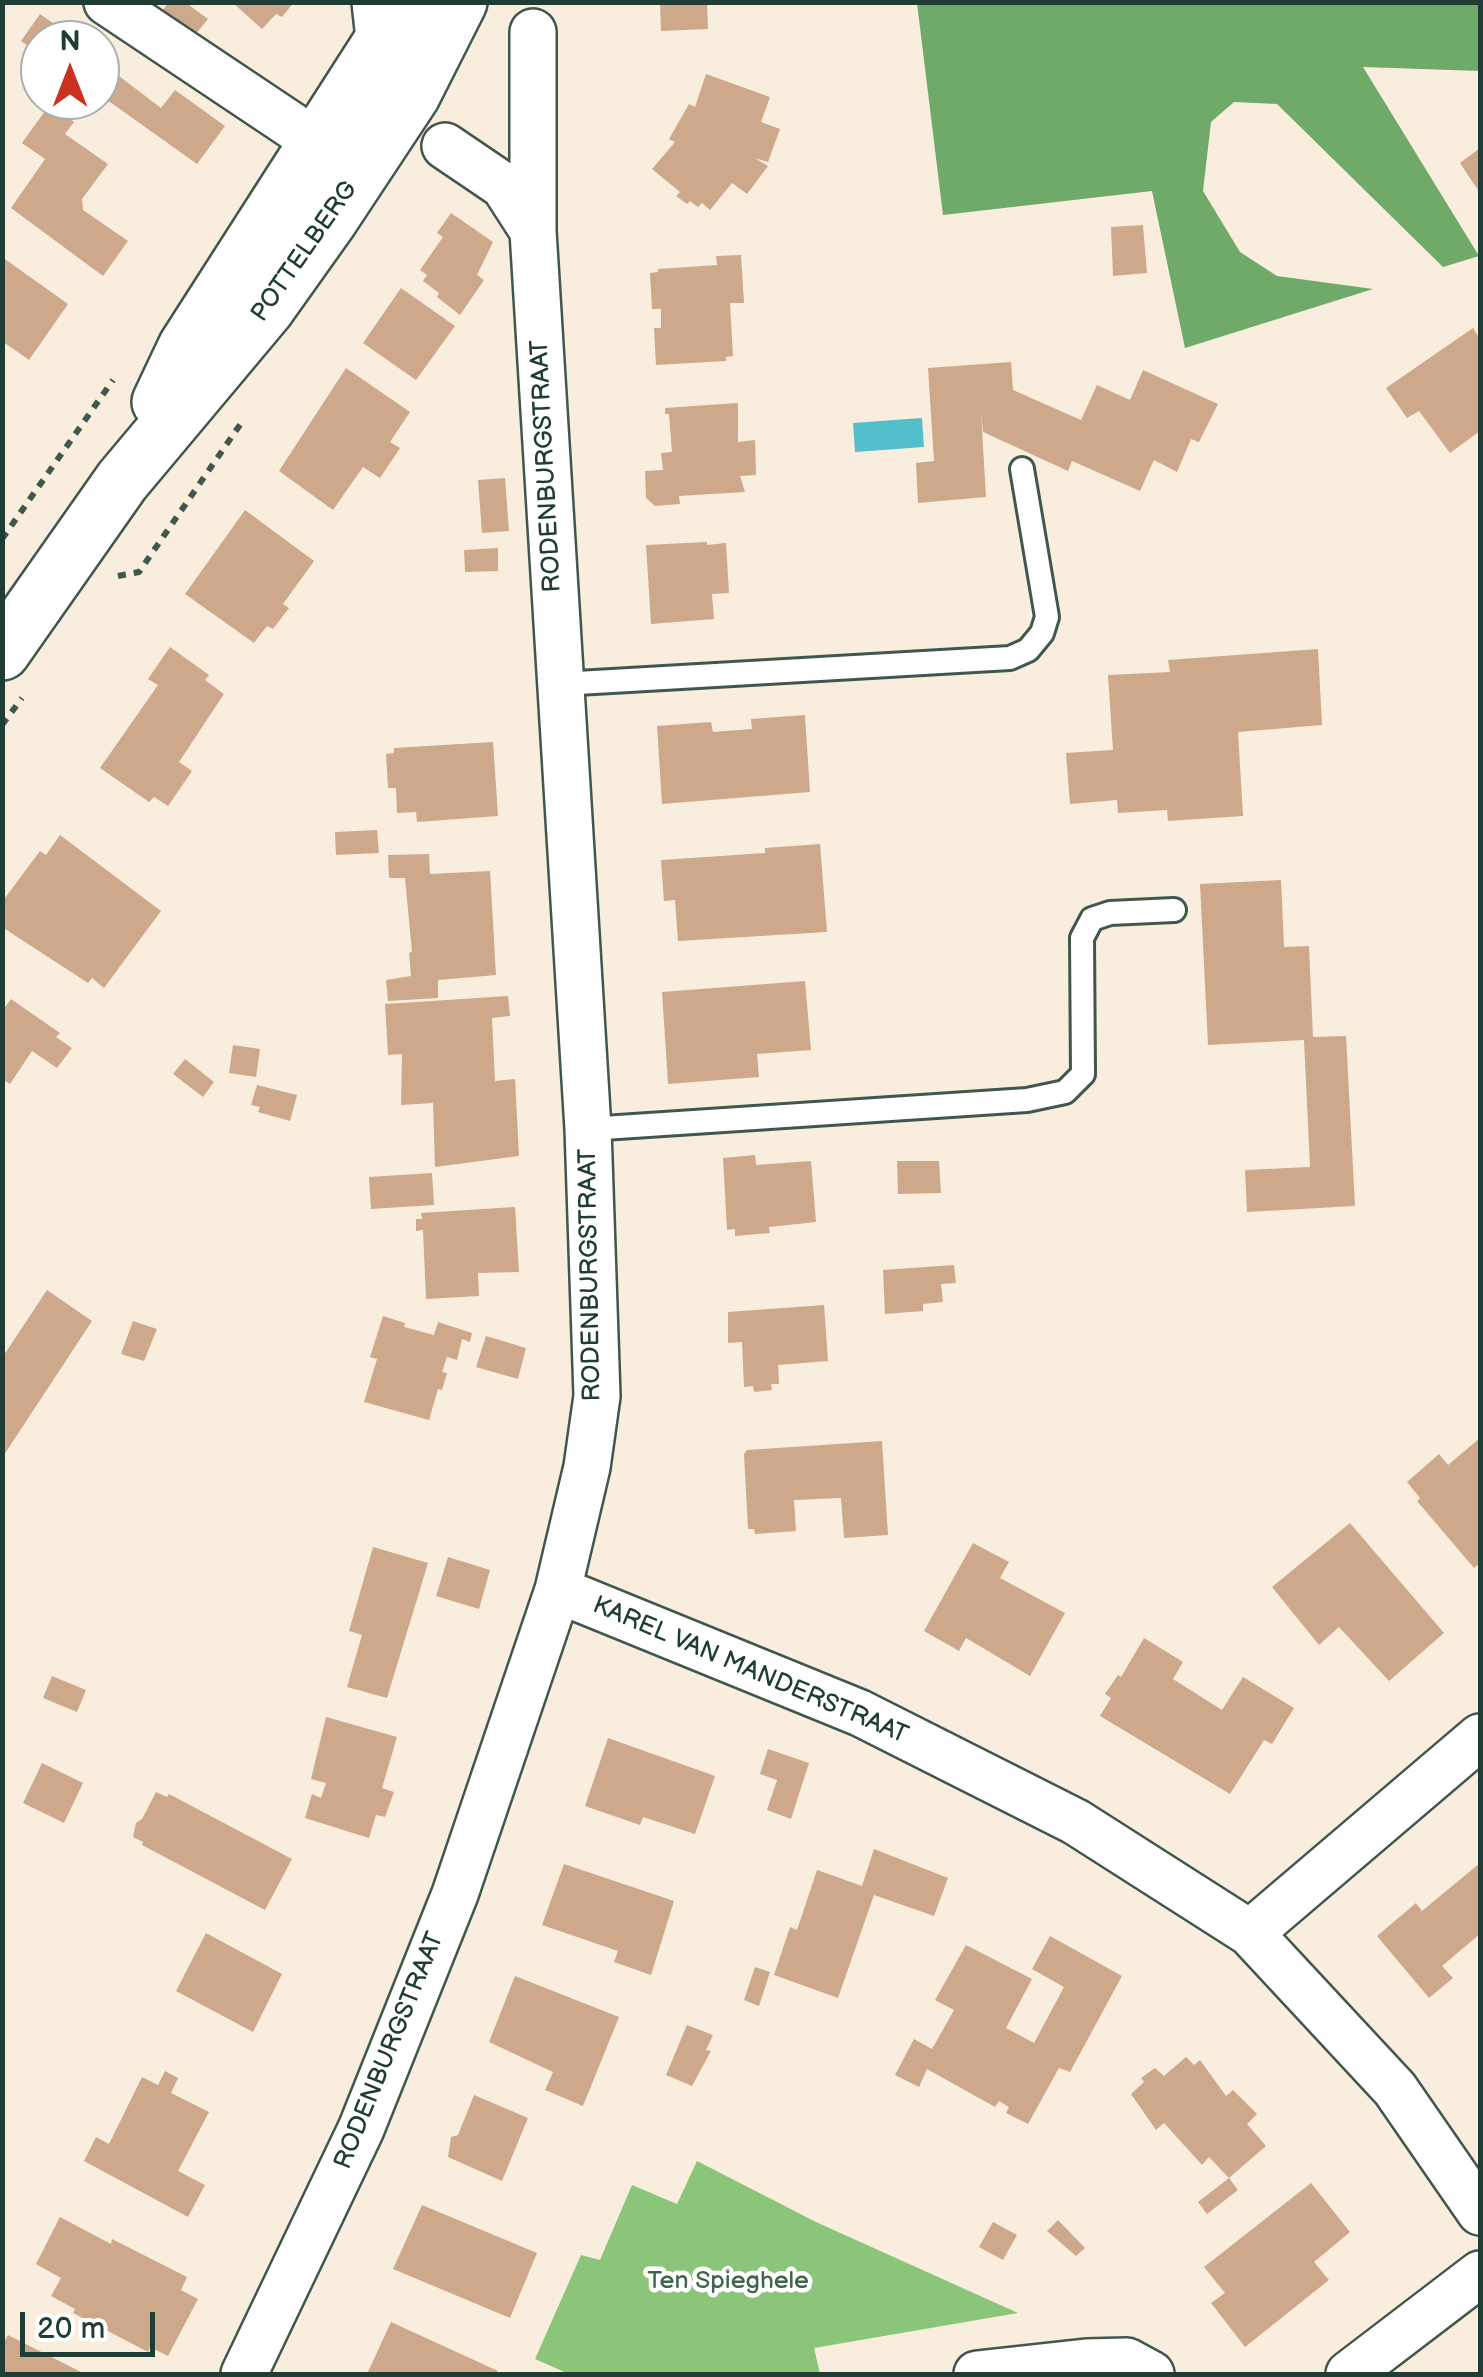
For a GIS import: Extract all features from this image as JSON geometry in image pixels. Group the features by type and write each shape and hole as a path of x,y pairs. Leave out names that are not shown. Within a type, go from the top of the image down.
{"main road":[{"name":"POTTELBERG","path":"2,652 122,482 266,310 412,95 459,2"},
{"name":"POTTELBERG","path":"122,482 186,347 318,144 388,14"}],"street":[{"path":"106,2 318,144"},
{"name":"RODENBURGSTRAAT","path":"244,2374 362,2129 455,1894 558,1590 587,1467 597,1396 588,1129 533,231 533,32"},
{"name":"RODENBURGSTRAAT","path":"445,146 504,186 533,231"},
{"name":"KAREL VAN MANDERSTRAAT","path":"558,1590 860,1713 1076,1822 1250,1933 1395,2089 1480,2212"},
{"path":"1250,1933 1480,1737"},
{"path":"1349,2374 1480,2274"},
{"path":"977,2374 1127,2361 1151,2374"}],"lane":[{"path":"560,684 1010,658 1028,650 1042,633 1047,617 1022,470"},
{"path":"588,1129 1027,1100 1065,1092 1084,1074 1082,938 1092,920 1110,914 1174,910"}],"green space":[{"path":"917,3 1480,3 1480,71 1363,67 1479,256 1443,267 1277,104 1234,102 1211,122 1203,191 1240,252 1277,276 1373,289 1185,348 1152,191 943,215"},
{"name":"Ten Spieghele","path":"697,2161 816,2222 1018,2313 814,2348 820,2374 569,2374 535,2359 581,2255 600,2260 632,2185 677,2204"}],"water":[{"path":"922,418 924,447 855,452 853,423"}],"building":[{"path":"169,2 185,2 208,19 195,35 162,11"},
{"path":"232,2 294,2 282,17 276,14 262,29"},
{"path":"707,2 708,29 661,31 660,3"},
{"path":"706,74 770,97 761,122 780,129 768,162 755,158 768,166 747,194 732,183 710,210 702,203 698,207 690,201 687,204 676,196 680,192 652,169 675,142 669,139 689,104 695,107"},
{"path":"120,77 161,108 175,90 225,126 197,164 120,109"},
{"path":"39,120 71,120 74,122 65,134 108,164 82,199 83,210 128,241 103,276 11,208 45,159 22,143"},
{"path":"1480,148 1480,193 1460,163"},
{"path":"451,213 493,242 477,275 484,280 460,315 437,297 439,293 423,281 427,275 420,270 443,237 437,233"},
{"path":"1143,225 1147,273 1113,276 1111,227"},
{"path":"741,255 744,303 730,303 733,356 726,357 726,361 656,365 654,328 661,328 661,309 652,309 650,273 658,269 717,265 716,256"},
{"path":"2,257 68,304 29,360 2,341"},
{"path":"401,288 455,326 416,380 363,343"},
{"path":"1473,328 1480,339 1480,431 1450,453 1419,411 1407,418 1386,388"},
{"path":"1011,362 1013,390 1081,420 1097,385 1130,400 1143,370 1218,404 1199,442 1191,439 1177,472 1154,460 1140,491 1072,461 1068,471 983,432 981,412 986,497 918,503 916,463 934,461 928,368"},
{"path":"346,368 410,412 390,442 400,448 380,478 363,467 333,510 279,471"},
{"path":"738,403 738,442 755,440 756,475 740,476 745,492 679,496 680,504 655,506 646,498 645,471 663,470 661,453 672,452 669,414 665,414 665,408"},
{"path":"505,478 509,531 482,533 478,480"},
{"path":"245,510 314,561 283,604 289,608 273,629 267,626 254,643 185,594"},
{"path":"726,543 729,593 712,594 714,619 651,624 646,545"},
{"path":"498,548 498,571 465,572 464,550"},
{"path":"170,647 209,675 205,680 224,694 179,762 192,771 168,806 154,797 149,802 100,768 158,685 148,679"},
{"path":"1318,649 1322,725 1238,732 1243,816 1168,821 1167,810 1118,813 1117,800 1070,804 1066,753 1113,750 1108,675 1170,672 1168,660"},
{"path":"805,715 810,792 662,804 657,726 711,722 713,732 752,729 751,719"},
{"path":"493,742 498,816 417,822 416,812 397,813 396,788 388,788 386,754 394,753 394,748"},
{"path":"377,830 379,853 336,855 335,832"},
{"path":"60,835 161,911 104,988 92,978 88,983 2,927 2,902 40,851 46,855"},
{"path":"820,844 827,932 678,941 675,900 664,901 661,860 765,853 765,848"},
{"path":"429,854 430,874 490,871 496,975 438,980 438,998 388,1001 386,980 411,976 412,952 405,878 389,878 388,855"},
{"path":"1281,880 1284,947 1309,946 1313,1037 1346,1036 1355,1206 1247,1212 1245,1170 1310,1167 1304,1040 1208,1045 1200,884"},
{"path":"805,981 811,1050 757,1054 759,1077 668,1084 662,992"},
{"path":"508,996 510,1016 492,1018 495,1081 515,1079 519,1156 435,1167 433,1103 401,1105 402,1054 388,1055 385,1004"},
{"path":"11,999 60,1033 56,1037 72,1048 57,1068 32,1051 10,1084 2,1079 2,1011"},
{"path":"233,1045 260,1049 256,1077 229,1073"},
{"path":"185,1059 214,1082 203,1097 173,1074"},
{"path":"257,1085 297,1095 290,1121 258,1112 260,1107 251,1105"},
{"path":"755,1155 756,1165 811,1161 816,1222 769,1227 770,1233 735,1236 735,1229 727,1230 723,1158"},
{"path":"897,1161 939,1161 941,1193 898,1194"},
{"path":"432,1173 434,1205 371,1209 369,1177"},
{"path":"515,1207 519,1272 478,1273 479,1296 426,1299 423,1230 416,1231 416,1219 422,1219 421,1213"},
{"path":"954,1265 956,1283 941,1284 943,1302 923,1304 923,1311 885,1314 883,1270"},
{"path":"47,1290 92,1321 2,1458 2,1358"},
{"path":"824,1305 828,1361 778,1365 779,1384 771,1384 772,1390 754,1392 753,1386 744,1387 742,1342 728,1343 728,1312"},
{"path":"383,1316 434,1335 438,1322 472,1333 470,1342 462,1339 457,1360 447,1357 442,1372 447,1373 429,1420 364,1402 377,1359 370,1357"},
{"path":"133,1321 157,1329 144,1361 121,1354"},
{"path":"486,1336 526,1348 518,1379 476,1367"},
{"path":"1480,1438 1480,1563 1474,1568 1417,1501 1420,1498 1407,1482 1439,1454 1448,1465"},
{"path":"882,1441 888,1535 844,1538 841,1498 794,1500 796,1531 755,1534 754,1529 748,1529 744,1454 747,1450"},
{"path":"1350,1523 1444,1633 1389,1681 1339,1627 1319,1645 1272,1587"},
{"path":"973,1543 1009,1562 1000,1578 1065,1613 1030,1676 966,1638 959,1651 924,1631"},
{"path":"373,1547 428,1563 387,1698 347,1687 362,1635 349,1631"},
{"path":"448,1557 490,1570 479,1609 436,1596"},
{"path":"1144,1638 1183,1662 1173,1679 1222,1710 1243,1677 1294,1708 1272,1744 1264,1740 1230,1794 1100,1716 1111,1698 1105,1694 1118,1675 1121,1677"},
{"path":"52,1676 86,1690 77,1712 43,1698"},
{"path":"326,1717 397,1737 382,1788 394,1792 385,1817 376,1815 369,1838 305,1818 312,1794 321,1798 326,1783 311,1779"},
{"path":"608,1738 715,1776 695,1834 643,1817 640,1825 585,1806"},
{"path":"768,1749 809,1763 791,1819 767,1810 777,1780 760,1774"},
{"path":"42,1763 83,1783 64,1823 23,1803"},
{"path":"156,1792 167,1797 169,1794 292,1859 265,1910 133,1837 136,1823"},
{"path":"874,1849 948,1878 934,1916 874,1895 838,1998 774,1975 790,1927 797,1930 817,1870 862,1886"},
{"path":"1480,1863 1480,1934 1442,1966 1453,1978 1429,1998 1377,1936 1416,1903 1422,1911"},
{"path":"564,1864 674,1901 651,1975 614,1962 618,1951 542,1925"},
{"path":"206,1933 282,1974 253,2032 176,1991"},
{"path":"1050,1936 1122,1976 1070,2072 1059,2068 1028,2124 1006,2113 1009,2107 999,2101 995,2107 927,2069 919,2087 895,2075 914,2039 932,2049 954,2010 935,2000 966,1945 1032,1979 1006,2028 1034,2043 1064,1987 1032,1969"},
{"path":"755,1967 770,1972 759,2006 744,2000"},
{"path":"515,1976 619,2017 583,2106 545,2090 553,2072 489,2042"},
{"path":"687,2025 713,2035 706,2050 711,2051 692,2086 666,2075"},
{"path":"1186,2057 1194,2065 1200,2060 1226,2096 1233,2090 1257,2114 1247,2124 1266,2146 1229,2178 1209,2157 1202,2165 1164,2123 1156,2130 1131,2094 1144,2082 1141,2078 1155,2068 1164,2076"},
{"path":"165,2071 178,2078 171,2093 209,2112 178,2171 205,2185 188,2217 84,2161 96,2137 109,2144 142,2077 158,2085"},
{"path":"474,2095 528,2118 502,2181 448,2157 451,2137 458,2135"},
{"path":"1229,2178 1238,2190 1207,2214 1198,2202"},
{"path":"1311,2183 1350,2232 1314,2262 1329,2280 1245,2347 1211,2303 1225,2293 1204,2267"},
{"path":"422,2205 537,2253 510,2318 393,2269"},
{"path":"60,2217 187,2277 181,2290 198,2299 168,2356 150,2347 148,2352 73,2313 75,2309 51,2296 61,2278 36,2264"},
{"path":"1058,2220 1085,2248 1076,2256 1047,2231"},
{"path":"993,2222 1017,2235 1003,2260 979,2247"},
{"path":"391,2322 498,2371 367,2374"},
{"path":"8,2335 85,2374 2,2374 2,2346"}]}
